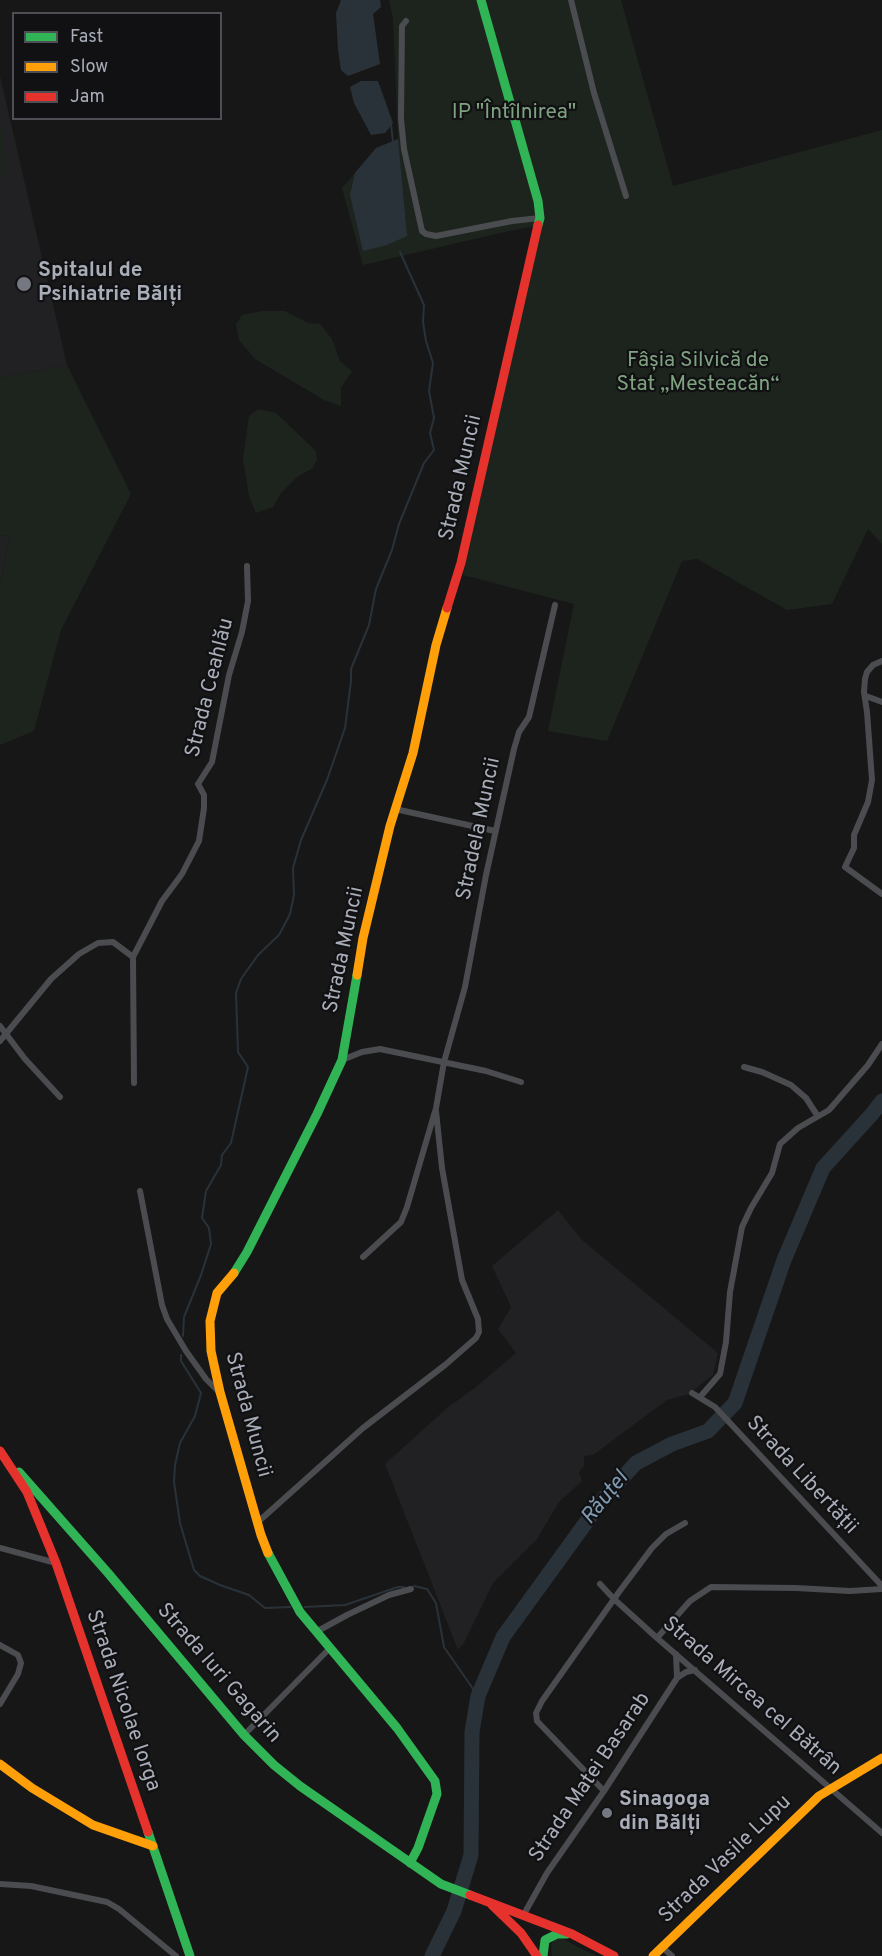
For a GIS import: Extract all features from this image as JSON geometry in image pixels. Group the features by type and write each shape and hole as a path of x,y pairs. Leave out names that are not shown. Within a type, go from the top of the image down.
{"street":[{"path":"406,21 402,26 401,119 404,149 422,231 436,236 512,221 540,218 538,201 481,0"},
{"path":"571,0 594,93 626,196"},
{"name":"Strada Muncii","path":"410,1863 418,1848 434,1803 435,1781 397,1728 316,1632 282,1582 265,1548 220,1392 210,1340 210,1321 217,1293 248,1252 342,1060 363,938 395,809 413,753 436,645 464,553 540,218"},
{"name":"Strada Ceahlău","path":"134,1083 134,957 162,901 182,874 200,841 204,795 198,784 212,762 229,675 242,632 248,601 247,566"},
{"name":"Stradela Muncii","path":"363,1257 394,1230 404,1216 436,1108 444,1062 465,987 495,831 514,749 519,732 529,717 555,605"},
{"path":"882,662 873,665 867,672 864,686 872,780 868,802 854,835 854,848 846,867 882,894"},
{"path":"866,696 882,702"},
{"path":"395,809 495,831"},
{"path":"0,1041 51,979 65,965 86,950 98,944 112,942 134,957"},
{"path":"0,1026 5,1035 60,1097"},
{"path":"700,1397 720,1374 739,1239 744,1220 772,1173 780,1144 790,1133 829,1110 868,1065 882,1044"},
{"path":"342,1060 362,1052 380,1049 444,1062 521,1082"},
{"path":"744,1067 791,1085 806,1098 817,1115"},
{"path":"258,1522 363,1428 476,1338 479,1332 479,1323 462,1280 442,1168 436,1108"},
{"path":"140,1191 167,1319 206,1379 220,1392"},
{"name":"Strada Libertății","path":"692,1393 715,1407 756,1449 882,1588"},
{"name":"Strada Iuri Gagarin","path":"0,1451 108,1573 244,1735 274,1765 300,1786 441,1884 490,1903"},
{"name":"Strada Nicolae Iorga","path":"9,1462 27,1492 56,1563 190,1956"},
{"path":"604,1791 537,1721 536,1713 542,1701 652,1548 666,1534 685,1523"},
{"path":"0,1548 56,1563"},
{"name":"Strada Mircea cel Bătrân","path":"600,1584 657,1638 828,1789 882,1833"},
{"path":"657,1638 690,1601 711,1587 785,1587 850,1591 882,1588"},
{"path":"316,1632 389,1595 411,1589"},
{"path":"0,1644 18,1655 21,1663 18,1674 0,1704"},
{"path":"244,1735 329,1649"},
{"path":"676,1654 677,1678"},
{"name":"Strada Matei Basarab","path":"524,1914 547,1873 604,1791 677,1678 686,1672 695,1670"},
{"name":"Strada Vasile Lupu","path":"653,1956 802,1811 828,1789 882,1758"},
{"path":"0,1764 32,1788 93,1825 153,1846"},
{"path":"0,1884 31,1886 107,1902 119,1909 176,1956"},
{"path":"490,1903 572,1934 614,1956"},
{"path":"490,1903 521,1933 537,1956"},
{"path":"543,1956 545,1940 550,1936 572,1934"},
{"path":"662,1947 672,1956"}],"shaded area":[{"path":"341,0 380,0 381,7 373,14 380,64 348,76 341,70 338,50 336,13"},
{"name":"Spitalul de Psihiatrie Bălți","path":"0,76 67,365 0,378"},
{"path":"361,81 378,81 393,123 385,133 371,135 354,103 350,87"},
{"path":"398,139 407,236 387,245 363,251 350,195 355,173 376,148"},
{"path":"0,535 9,536 0,587"},
{"path":"558,1210 581,1239 718,1353 713,1375 689,1394 667,1400 593,1455 584,1456 584,1466 579,1472 582,1481 559,1502 537,1539 493,1583 464,1643 458,1650 385,1464 447,1408 516,1353 498,1329 511,1307 492,1266"}],"green space":[{"name":"Fâșia Silvică de Stat „Mesteacăn“","path":"389,0 621,0 673,186 882,130 882,544 868,529 832,604 787,610 697,559 682,561 607,741 548,731 574,604 463,575 542,225 363,265 342,188 376,148 398,139 393,18"},
{"path":"0,130 3,130 5,175 0,176"},
{"path":"263,311 285,311 308,323 320,324 332,339 340,361 352,371 341,388 341,406 324,400 255,359 239,340 236,324 242,315"},
{"path":"67,365 131,494 61,630 34,731 0,745 0,587 9,536 0,535 0,378"},
{"path":"258,409 276,413 316,451 317,459 313,468 297,477 281,493 273,507 256,513 249,496 243,459 249,416"},
{"path":"560,1937 597,1956 552,1956 551,1944"}],"waterway":[{"path":"391,124 393,142"},
{"path":"183,1336 184,1317 211,1244 209,1228 202,1218 206,1191 221,1165 222,1155 231,1143 248,1067 238,1052 236,993 241,979 258,955 279,935 290,914 294,895 293,868 301,840 327,780 345,728 351,669 369,625 376,589 392,550 399,524 424,463 434,450 430,433 434,418 429,391 433,363 423,322 424,305 400,252"},
{"name":"Răuțel","path":"432,1956 454,1911 471,1855 472,1732 478,1696 503,1637 603,1499 636,1463 672,1444 708,1431 735,1403 784,1260 823,1168 882,1101"},
{"path":"181,1355 181,1361 201,1393 195,1416 180,1443 174,1482 180,1523 194,1570 200,1576 249,1595 265,1608 290,1607"},
{"path":"414,1586 427,1589 436,1603 444,1647 478,1696"},
{"path":"305,1607 345,1605 404,1587"}],"traffic: fast":[{"path":"481,0 538,201 540,218 538,225"},
{"path":"234,1273 247,1252 317,1114 342,1060 357,975"},
{"path":"19,1472 108,1573 244,1735 274,1765 300,1786 441,1884 470,1895"},
{"path":"268,1553 300,1612 397,1728 435,1781 437,1794 418,1848 410,1863"},
{"path":"148,1832 190,1956"},
{"path":"543,1956 545,1940 557,1934 567,1934"}],"traffic: slow":[{"path":"357,975 363,938 390,826 413,753 436,645 447,608"},
{"path":"234,1273 217,1293 210,1321 211,1351 220,1392 268,1553"},
{"path":"653,1956 819,1796 882,1758"},
{"path":"0,1764 32,1788 93,1825 153,1846"}],"traffic: jam":[{"path":"447,608 461,563 538,225"},
{"path":"0,1451 27,1492 56,1563 148,1832"},
{"path":"470,1895 572,1934 614,1956"},
{"path":"492,1905 521,1933 537,1956"}],"place":[{"name":"Spitalul de Psihiatrie Bălți","path":"24,284"},
{"name":"Sinagoga din Bălți","path":"607,1813"}],"park label":[{"name":"IP \"Întîlnirea\"","path":"514,114"}]}
